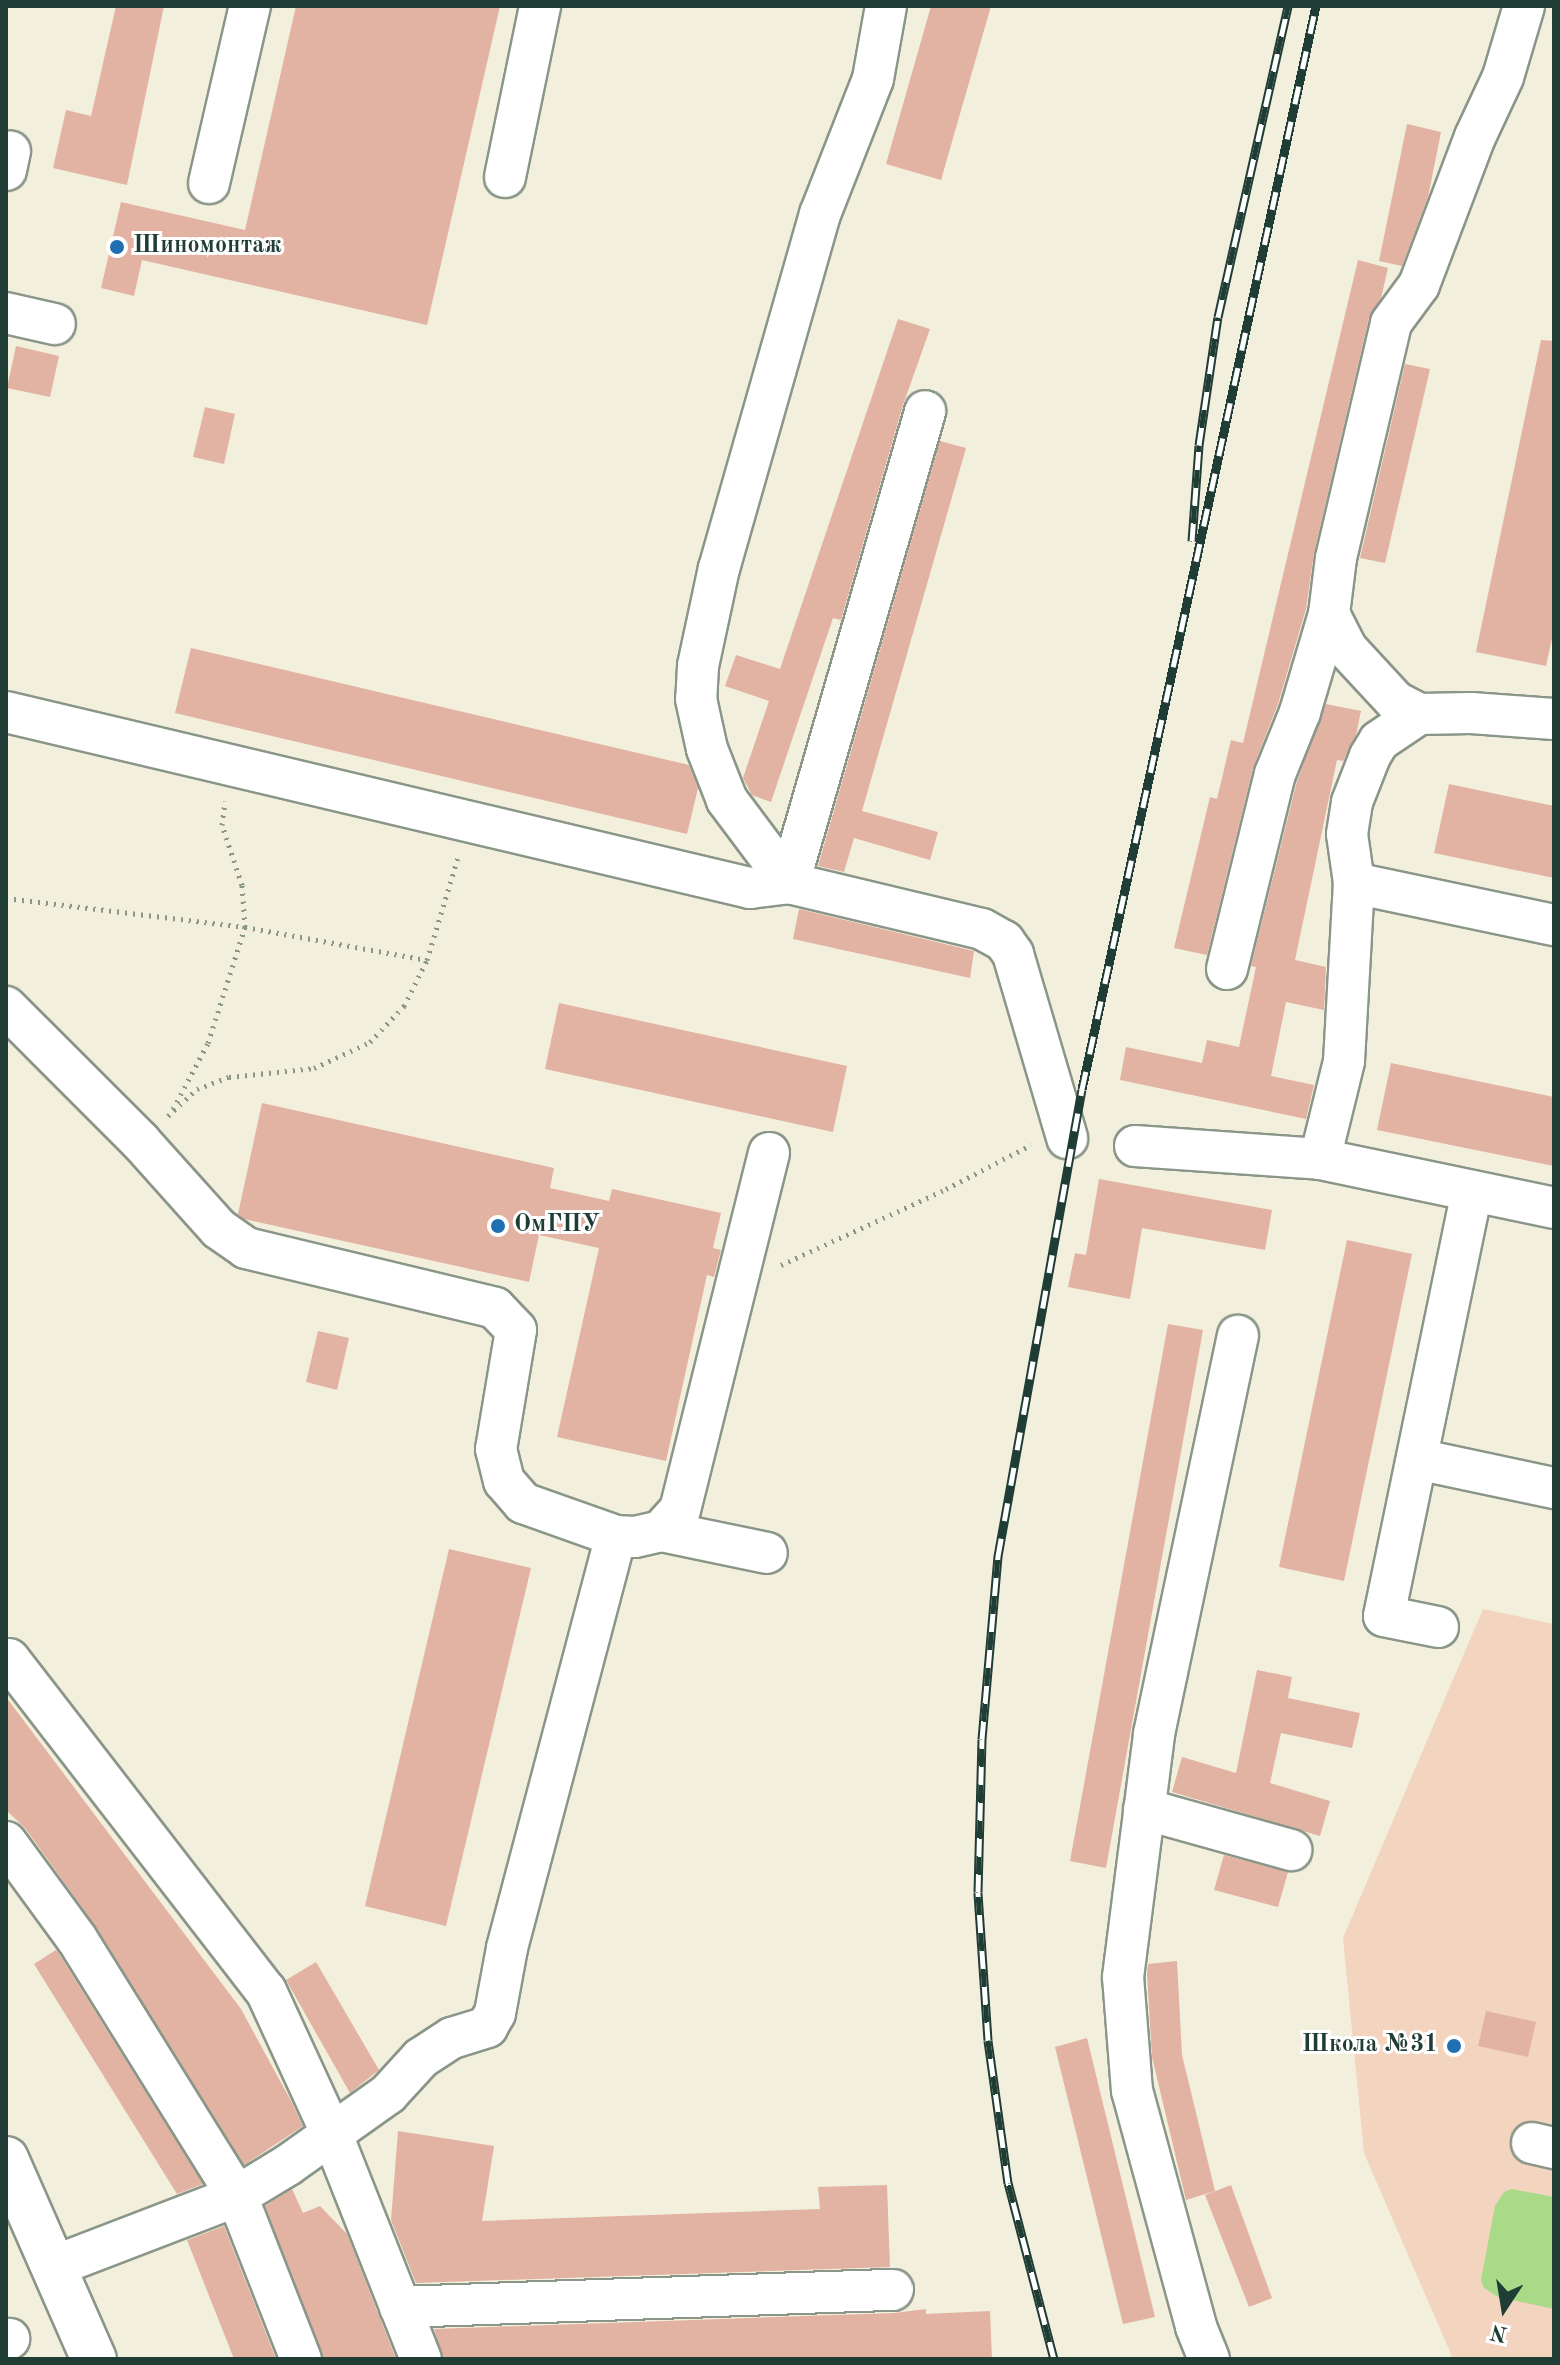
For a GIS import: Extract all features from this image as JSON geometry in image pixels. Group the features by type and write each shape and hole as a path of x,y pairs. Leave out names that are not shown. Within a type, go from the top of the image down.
{"main road":[{"path":"6,2159 94,2359"}],"lane":[{"path":"209,183 250,6"},
{"path":"505,177 540,6"},
{"path":"789,883 727,800 704,737 696,699 698,666 719,568 820,214 873,79 886,6"},
{"path":"1227,969 1275,774 1300,712 1329,614 1336,558 1391,323 1419,285 1475,137 1503,77 1524,6"},
{"path":"6,313 55,324"},
{"path":"789,883 925,411"},
{"path":"1329,614 1347,649 1382,689 1396,702 1419,714 1554,719"},
{"path":"1320,1159 1344,1061 1354,883 1347,834 1352,802 1379,741 1382,689"},
{"path":"6,712 750,888 789,883 982,929 1004,941 1013,954 1067,1138"},
{"path":"1379,741 1419,714"},
{"path":"1354,883 1554,925"},
{"path":"6,1007 140,1141 219,1229 246,1248 495,1308 516,1330 496,1449 504,1481 523,1503 616,1536 635,1537 661,1531 767,1553"},
{"path":"1135,1146 1320,1159 1554,1208"},
{"path":"661,1531 680,1510 769,1153"},
{"path":"1438,1627 1384,1616 1472,1191"},
{"path":"1209,2359 1196,2326 1132,2091 1123,1977 1154,1734 1238,1336"},
{"path":"1417,1459 1554,1488"},
{"path":"52,2267 237,2196 288,2165 388,2094 421,2058 452,2038 487,2027 495,2013 507,1948 616,1536"},
{"path":"9,1659 266,1991 331,2132 421,2359"},
{"path":"1144,1809 1291,1850"},
{"path":"6,1842 77,1939 237,2196 301,2359"},
{"path":"400,2307 893,2290"}],"path":[{"path":"169,1115 191,1082 208,1043 245,927 242,885 222,825"},
{"path":"140,1141 197,1089 229,1077 314,1068 370,1042 404,1006 427,960 454,877"},
{"path":"6,898 245,927 427,960"},
{"path":"736,1286 946,1189 1032,1144 1067,1138"}],"shaded area":[{"name":"Школа №31","path":"1483,1609 1554,1624 1554,2359 1453,2359 1364,2153 1343,1938"}],"green space":[{"path":"1512,2189 1554,2197 1554,2309 1498,2297 1484,2288 1481,2280 1495,2206 1504,2192"}],"building":[{"path":"116,6 164,6 127,185 53,168 66,110 91,116"},
{"path":"296,6 500,6 427,325 142,260 134,296 101,288 121,202 245,230"},
{"path":"931,6 991,6 941,180 886,164"},
{"path":"1407,124 1441,132 1428,197 1402,266 1379,261"},
{"path":"1358,260 1388,268 1381,298 1369,318 1314,553 1306,609 1278,704 1253,768 1207,955 1174,948 1210,797 1217,799 1231,740 1243,743"},
{"path":"898,319 930,329 903,405 841,620 833,618 771,802 752,795 743,778 769,701 725,686 736,655 780,669"},
{"path":"1541,340 1554,341 1554,629 1546,666 1476,652"},
{"path":"16,346 59,356 50,397 7,388"},
{"path":"1405,364 1430,369 1385,563 1360,558"},
{"path":"205,407 235,414 224,464 193,457"},
{"path":"940,441 966,448 862,811 938,832 930,860 854,838 844,872 818,866"},
{"path":"191,648 689,765 698,788 687,834 175,713"},
{"path":"1326,704 1361,711 1356,735 1343,761 1337,760 1295,960 1326,967 1324,1010 1286,1002 1271,1076 1314,1085 1306,1119 1120,1080 1126,1047 1202,1063 1207,1040 1239,1047 1256,967 1251,966 1297,781"},
{"path":"1449,784 1554,806 1554,878 1434,853"},
{"path":"799,909 974,951 970,978 793,939"},
{"path":"559,1003 847,1066 833,1132 545,1069"},
{"path":"1391,1063 1554,1097 1554,1166 1377,1130"},
{"name":"ОмГПУ","path":"262,1103 554,1168 550,1188 609,1201 612,1189 721,1213 713,1248 721,1250 714,1277 707,1275 666,1461 557,1437 599,1248 539,1235 529,1282 244,1219 238,1214"},
{"path":"1099,1179 1272,1210 1265,1250 1142,1228 1130,1299 1068,1287 1075,1253 1086,1255"},
{"path":"1347,1240 1412,1254 1344,1581 1279,1567"},
{"path":"1168,1324 1203,1330 1106,1868 1070,1861"},
{"path":"318,1331 349,1338 337,1390 306,1382"},
{"path":"449,1549 531,1568 446,1926 365,1906"},
{"path":"1257,1670 1292,1677 1288,1698 1360,1713 1352,1748 1281,1733 1270,1783 1330,1801 1320,1836 1172,1792 1182,1757 1236,1773"},
{"path":"6,1697 241,2009 291,2101 303,2126 244,2165 96,1927 25,1828 6,1810"},
{"path":"1224,1855 1288,1872 1278,1907 1214,1890"},
{"path":"56,1950 203,2184 177,2194 34,1964"},
{"path":"1177,1961 1182,2055 1215,2191 1186,2200 1152,2057 1147,1974 1148,1964"},
{"path":"316,1962 379,2070 350,2093 286,1980"},
{"path":"1486,2011 1536,2022 1528,2057 1478,2046"},
{"path":"1087,2038 1155,2317 1123,2324 1055,2047"},
{"path":"398,2131 494,2146 482,2221 820,2209 818,2187 887,2185 890,2267 416,2283 391,2220"},
{"path":"1231,2185 1272,2298 1249,2307 1205,2195"},
{"path":"292,2189 303,2213 320,2206 347,2234 396,2359 323,2359 265,2206"},
{"path":"224,2226 276,2359 234,2359 187,2240"},
{"path":"926,2309 926,2314 990,2311 992,2359 443,2359 434,2329 894,2313"}],"railway":[{"path":"1192,541 1199,445 1218,317 1288,6"},
{"path":"1054,2359 1008,2183 988,2040 978,1892 982,1739 998,1556 1082,1089 1316,6"}],"place":[{"name":"Шиномонтаж","path":"117,247"},
{"name":"ОмГПУ","path":"498,1226"},
{"name":"Школа №31","path":"1454,2046"}]}
